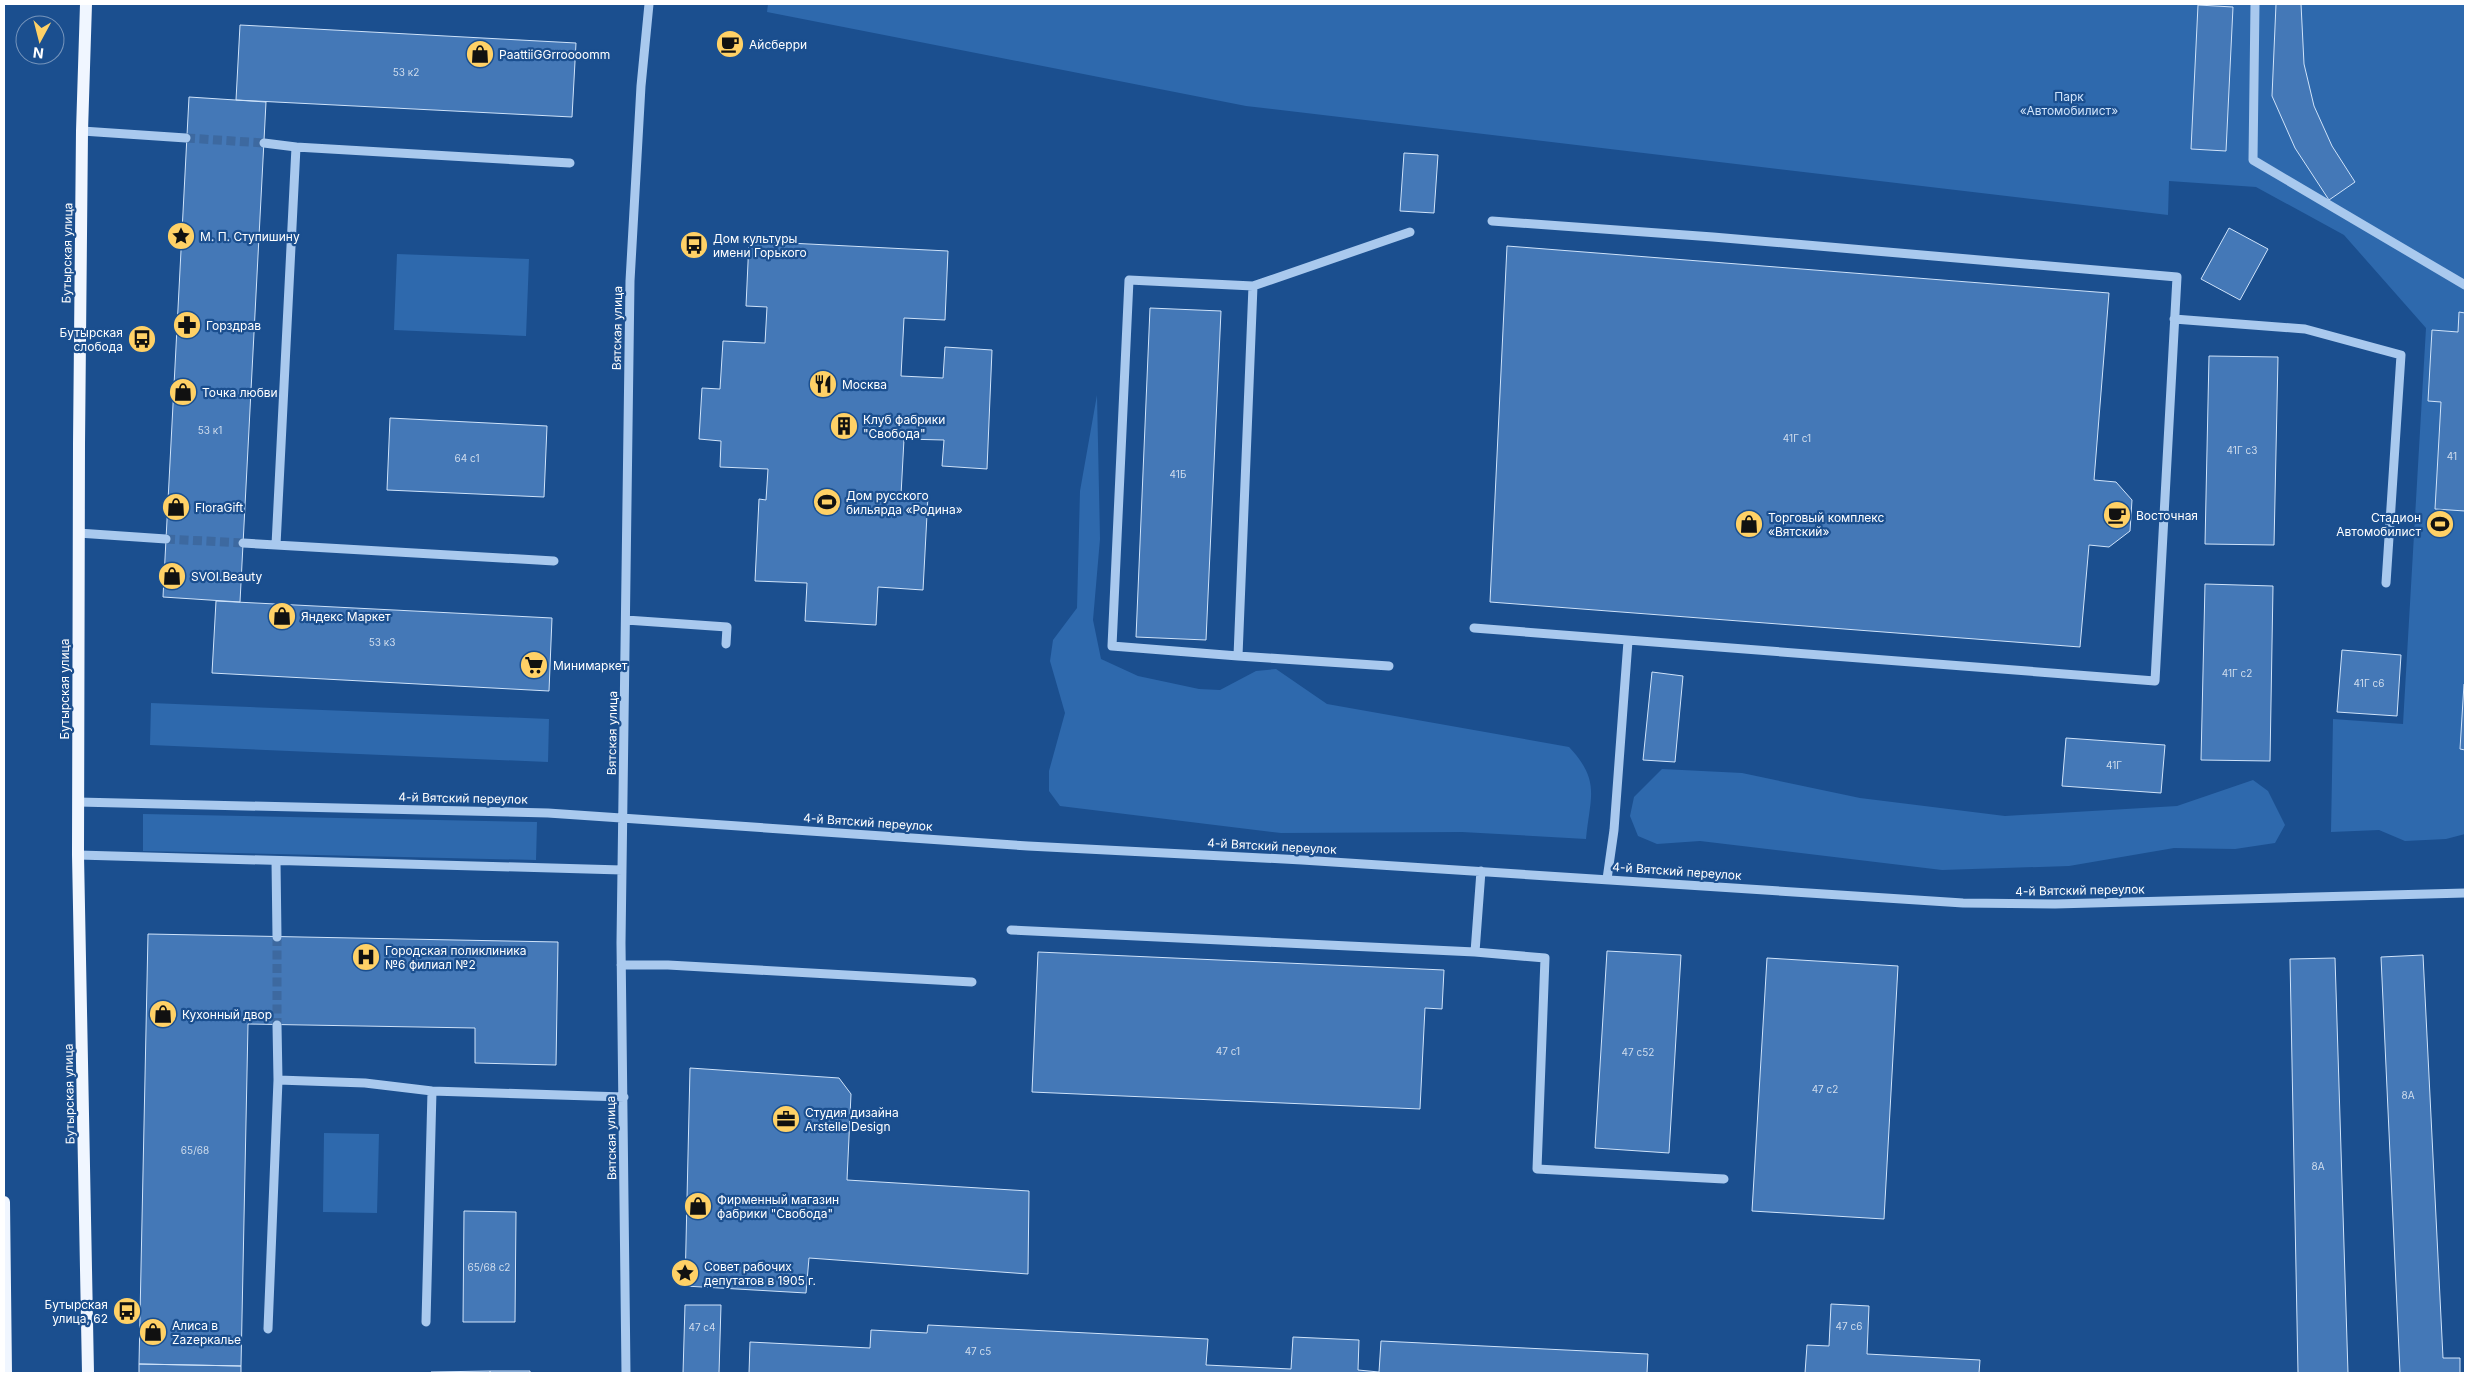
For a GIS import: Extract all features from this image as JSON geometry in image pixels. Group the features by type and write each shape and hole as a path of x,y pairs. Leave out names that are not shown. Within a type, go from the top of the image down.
{"main road":[{"name":"Бутырская улица","path":"86,4 82,131 78,534 78,855 88,1373"},
{"path":"4,1202 6,1373"}],"street":[{"name":"Вятская улица","path":"626,1373 621,965 630,281 640,86 649,4"},
{"path":"2255,4 2252,160 2465,285"},
{"path":"82,131 186,138"},
{"path":"264,143 296,147 570,163"},
{"path":"276,545 296,147"},
{"path":"1474,628 2155,681 2177,277 1713,237 1492,221"},
{"path":"1389,666 1112,646 1129,280 1254,286 1410,232"},
{"path":"1238,656 1254,286"},
{"path":"2174,319 2305,329 2401,355 2386,583"},
{"path":"78,534 166,539"},
{"path":"243,543 554,560"},
{"path":"626,620 727,627 726,644"},
{"path":"1607,879 1614,830 1628,641"},
{"name":"4-й Вятский переулок","path":"78,802 548,813 1028,846 1481,871 1963,903 2037,904 2465,893"},
{"path":"78,855 622,870"},
{"path":"276,861 276,937"},
{"path":"1475,952 1481,871"},
{"path":"1011,930 1475,952 1545,958 1537,1169 1724,1179"},
{"path":"621,965 668,965 972,982"},
{"path":"268,1329 278,1080 277,1024"},
{"path":"278,1080 365,1083 432,1091 543,1096 624,1097"},
{"path":"426,1322 432,1091"}],"green space":[{"name":"Парк «Автомобилист»","path":"768,4 2465,4 2465,834 2446,839 2405,841 2379,830 2331,832 2333,719 2403,724 2426,328 2344,235 2256,187 2169,181 2168,215 1246,106 767,12"},
{"path":"397,254 529,259 526,336 394,330"},
{"path":"1097,395 1100,539 1093,620 1101,659 1138,676 1199,689 1220,690 1256,671 1276,669 1327,704 1569,747 1586,770 1591,790 1586,839 1462,832 1281,833 1060,806 1049,791 1049,771 1065,713 1050,661 1053,640 1077,608 1080,491"},
{"path":"151,703 549,719 548,762 150,745"},
{"path":"1662,769 1742,773 1860,798 2005,816 2177,806 2253,780 2268,791 2285,825 2275,843 2235,849 2174,848 2069,866 1942,870 1700,841 1657,844 1638,836 1630,816 1634,797"},
{"path":"143,814 537,822 536,860 143,851"},
{"path":"324,1133 379,1134 377,1213 323,1212"}],"building":[{"path":"2276,4 2301,4 2304,64 2314,106 2332,146 2355,182 2329,200 2295,148 2272,96"},
{"path":"2198,5 2233,7 2226,151 2191,149"},
{"path":"240,25 576,43 572,117 236,100"},
{"path":"189,97 266,102 240,602 163,597"},
{"path":"1404,153 1438,155 1434,213 1400,211"},
{"path":"2229,228 2268,249 2240,300 2201,279"},
{"name":"Клуб фабрики \"Свобода\"","path":"749,241 948,251 945,320 904,318 901,376 943,378 945,347 992,350 987,469 942,466 944,440 904,439 901,495 928,496 923,590 878,587 876,625 805,621 807,583 755,581 759,499 766,500 768,469 720,467 721,441 699,439 702,388 720,389 723,341 765,343 767,307 746,306"},
{"path":"1507,246 2109,293 2094,480 2116,482 2132,500 2130,531 2109,547 2089,545 2080,647 1490,602"},
{"path":"1150,308 1221,311 1206,640 1136,637"},
{"path":"2459,312 2465,313 2465,511 2435,509 2441,402 2428,401 2432,330 2458,332"},
{"path":"2209,356 2278,357 2274,545 2205,544"},
{"path":"390,418 547,426 544,497 387,490"},
{"path":"2205,584 2273,586 2270,761 2201,760"},
{"path":"216,601 552,618 549,691 212,673"},
{"path":"2342,650 2401,655 2397,716 2337,712"},
{"path":"1652,672 1683,676 1675,762 1643,760"},
{"path":"2465,684 2465,750 2460,749"},
{"path":"2066,738 2165,745 2161,793 2062,786"},
{"path":"148,934 558,942 556,1065 475,1063 475,1028 248,1024 241,1366 139,1364"},
{"path":"1607,951 1681,955 1669,1153 1595,1148"},
{"path":"1038,952 1444,970 1442,1009 1425,1008 1420,1109 1032,1092"},
{"path":"2423,955 2443,1358 2460,1358 2460,1373 2400,1373 2381,957"},
{"path":"1767,958 1898,966 1884,1219 1752,1211"},
{"path":"2335,958 2348,1373 2298,1373 2290,959"},
{"path":"690,1068 839,1078 851,1094 847,1180 1029,1191 1028,1274 809,1258 806,1293 685,1286"},
{"path":"464,1211 516,1212 515,1322 463,1322"},
{"path":"1831,1304 1869,1306 1867,1354 1980,1360 1979,1373 1805,1373 1807,1345 1829,1346"},
{"path":"685,1305 721,1305 719,1373 683,1373"},
{"path":"928,1325 1208,1339 1206,1365 1291,1369 1293,1337 1359,1340 1358,1370 1379,1372 1381,1341 1648,1354 1647,1373 749,1373 750,1342 870,1348 871,1330 927,1333"},
{"path":"139,1364 241,1366 241,1373 139,1373"},
{"path":"490,1371 530,1371 530,1373 490,1373"},
{"path":"490,1371 490,1373 431,1373 431,1372"}],"tunnel":[{"path":"186,138 264,143"},
{"path":"166,539 243,543"},
{"path":"277,937 277,1025"}],"place":[{"name":"Айсберри","path":"730,44"},
{"name":"PaattiiGGrroooomm","path":"480,54"},
{"name":"М. П. Ступишину","path":"181,236"},
{"name":"Дом культуры имени Горького","path":"694,245"},
{"name":"Горздрав","path":"187,325"},
{"name":"Бутырская слобода","path":"142,339"},
{"name":"Москва","path":"823,384"},
{"name":"Точка любви","path":"183,392"},
{"name":"Клуб фабрики \"Свобода\"","path":"844,426"},
{"name":"Дом русского бильярда «Родина»","path":"827,502"},
{"name":"FloraGift","path":"176,507"},
{"name":"Восточная","path":"2117,515"},
{"name":"Торговый комплекс «Вятский»","path":"1749,524"},
{"name":"Стадион Автомобилист","path":"2440,524"},
{"name":"SVOI.Beauty","path":"172,576"},
{"name":"Яндекс Маркет","path":"282,616"},
{"name":"Минимаркет","path":"534,665"},
{"name":"Городская поликлиника №6 филиал №2","path":"366,957"},
{"name":"Кухонный двор","path":"163,1014"},
{"name":"Студия дизайна Arstelle Design","path":"786,1119"},
{"name":"Фирменный магазин фабрики \"Свобода\"","path":"698,1206"},
{"name":"Совет рабочих депутатов в 1905 г.","path":"685,1273"},
{"name":"Бутырская улица, 62","path":"127,1311"},
{"name":"Алиса в Zazеркалье","path":"153,1332"}]}
